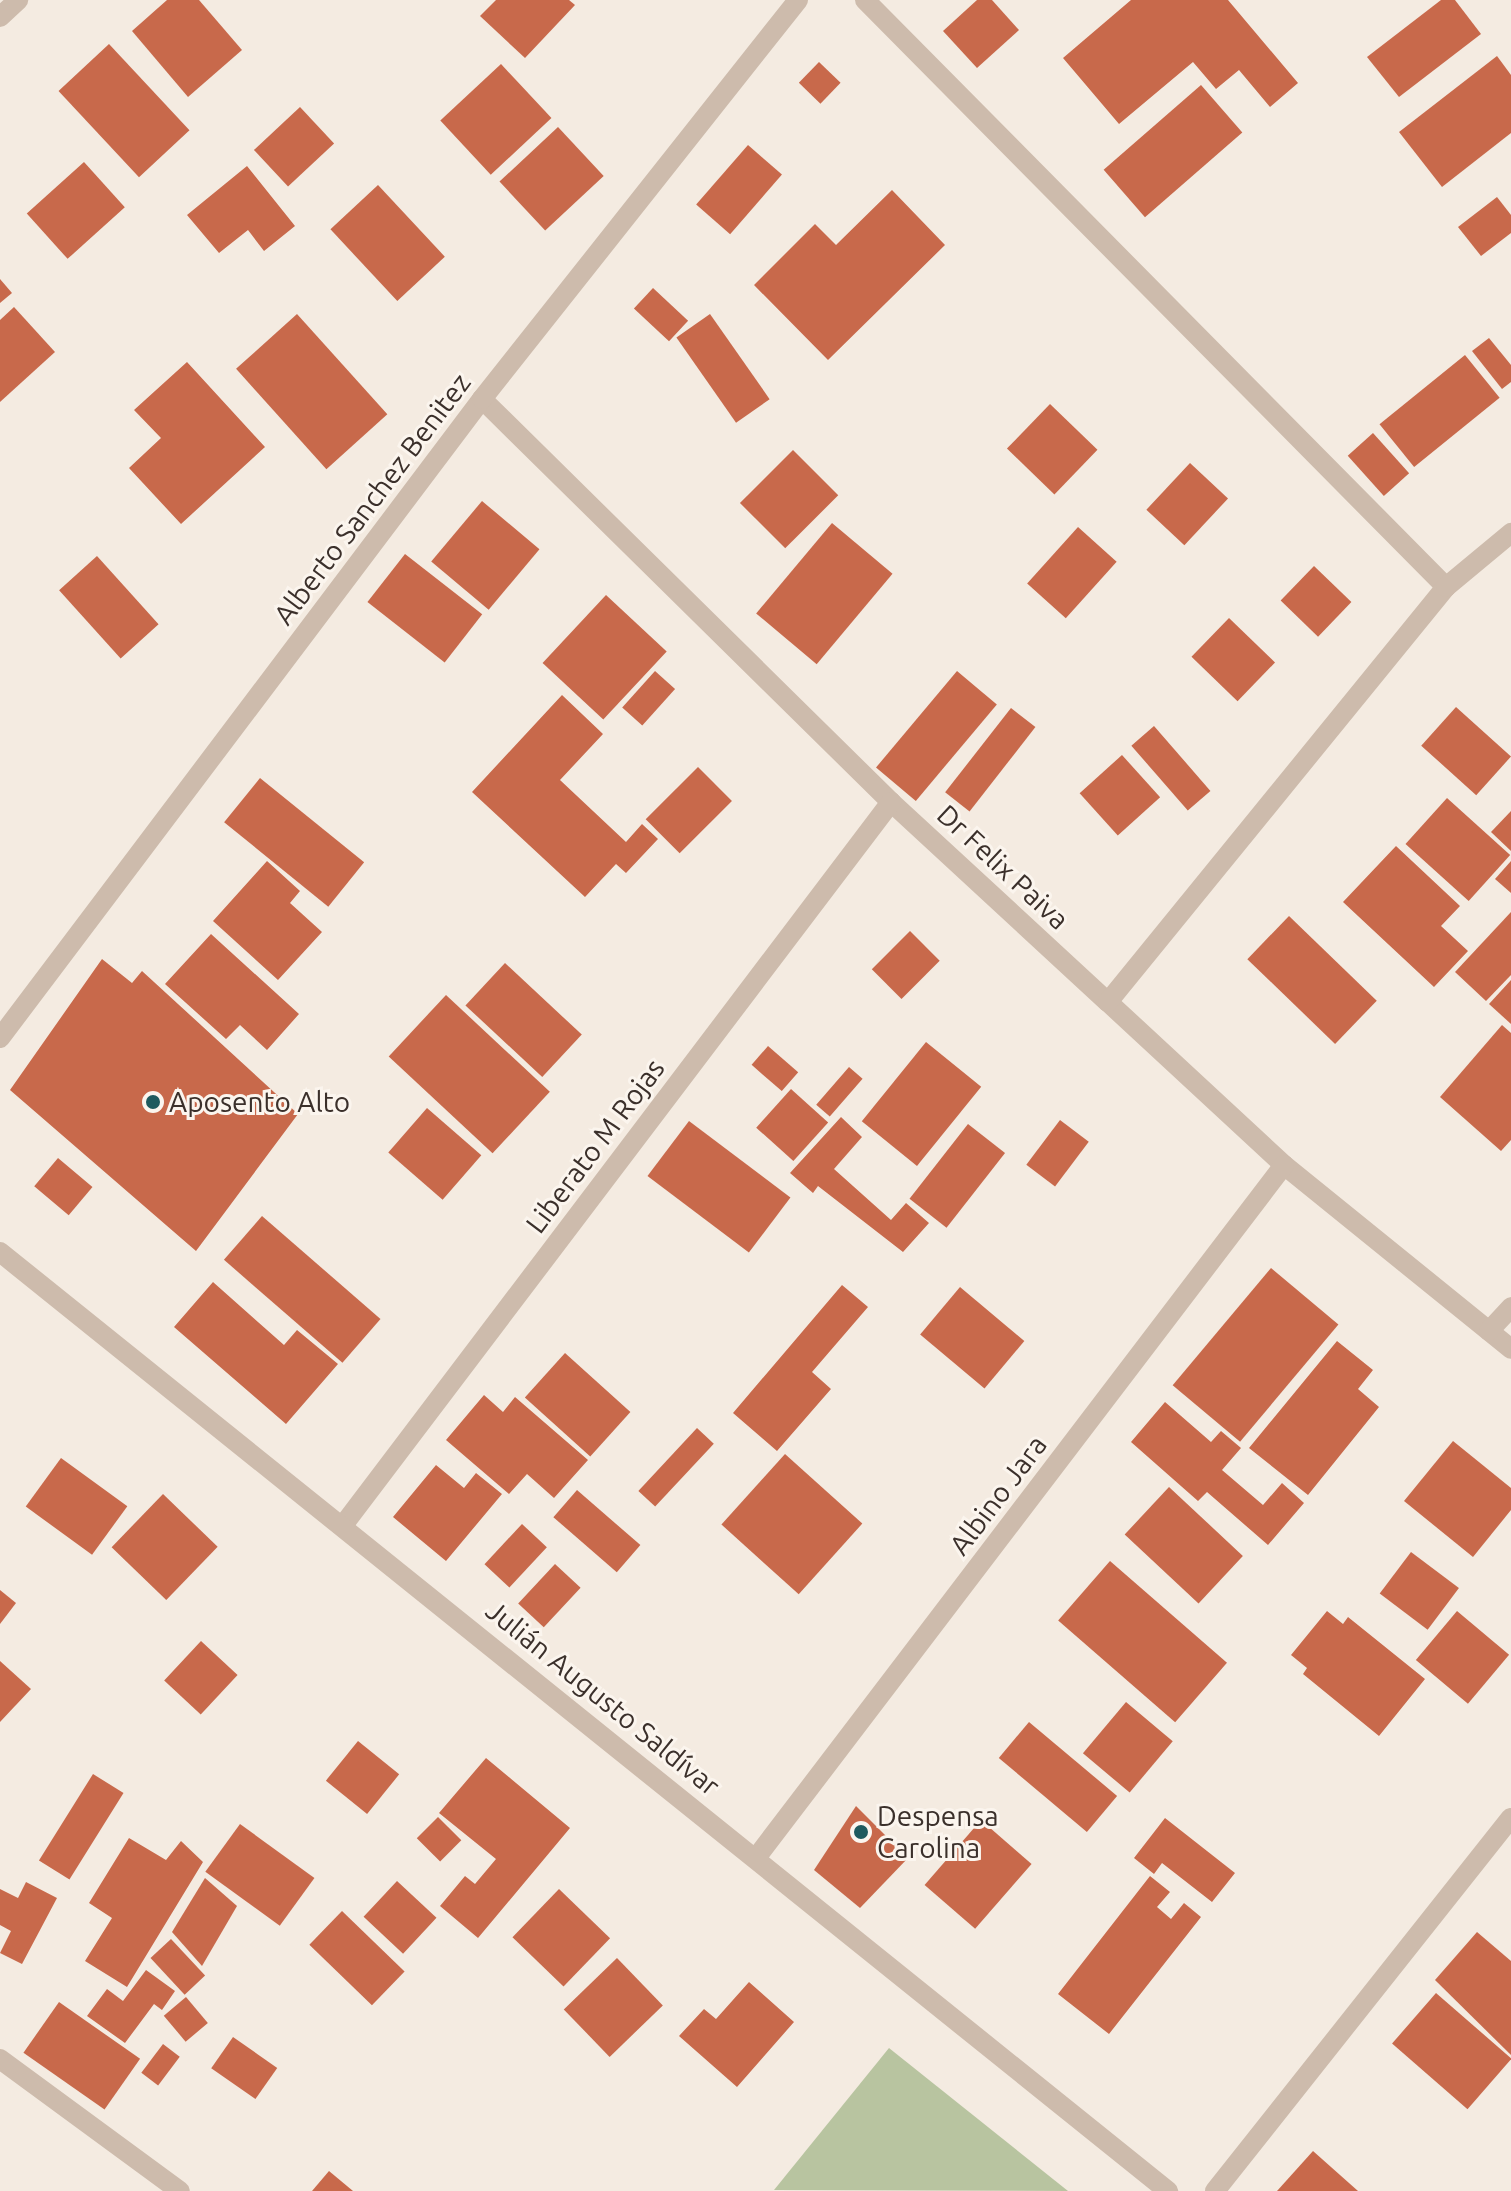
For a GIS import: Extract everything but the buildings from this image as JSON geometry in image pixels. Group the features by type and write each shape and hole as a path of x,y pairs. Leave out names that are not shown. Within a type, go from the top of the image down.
{"street":[{"path":"0,17 18,0"},
{"name":"Alberto Sanchez Benitez","path":"0,1038 482,399 798,0"},
{"path":"865,0 1446,587"},
{"name":"Dr Felix Paiva","path":"482,399 891,802 1284,1165 1511,1349"},
{"path":"1108,1002 1446,587 1511,533"},
{"name":"Liberato M Rojas","path":"344,1524 891,802"},
{"name":"Albino Jara","path":"756,1858 1284,1165"},
{"name":"Julián Augusto Saldívar","path":"0,1252 344,1524 1168,2191"},
{"path":"1489,1331 1511,1307"},
{"path":"1215,2191 1511,1818"},
{"path":"0,2059 180,2191"}],"green space":[{"path":"889,2048 1068,2191 774,2190"}],"place":[{"name":"Aposento Alto","path":"153,1102"},
{"name":"Despensa Carolina","path":"861,1832"}]}
